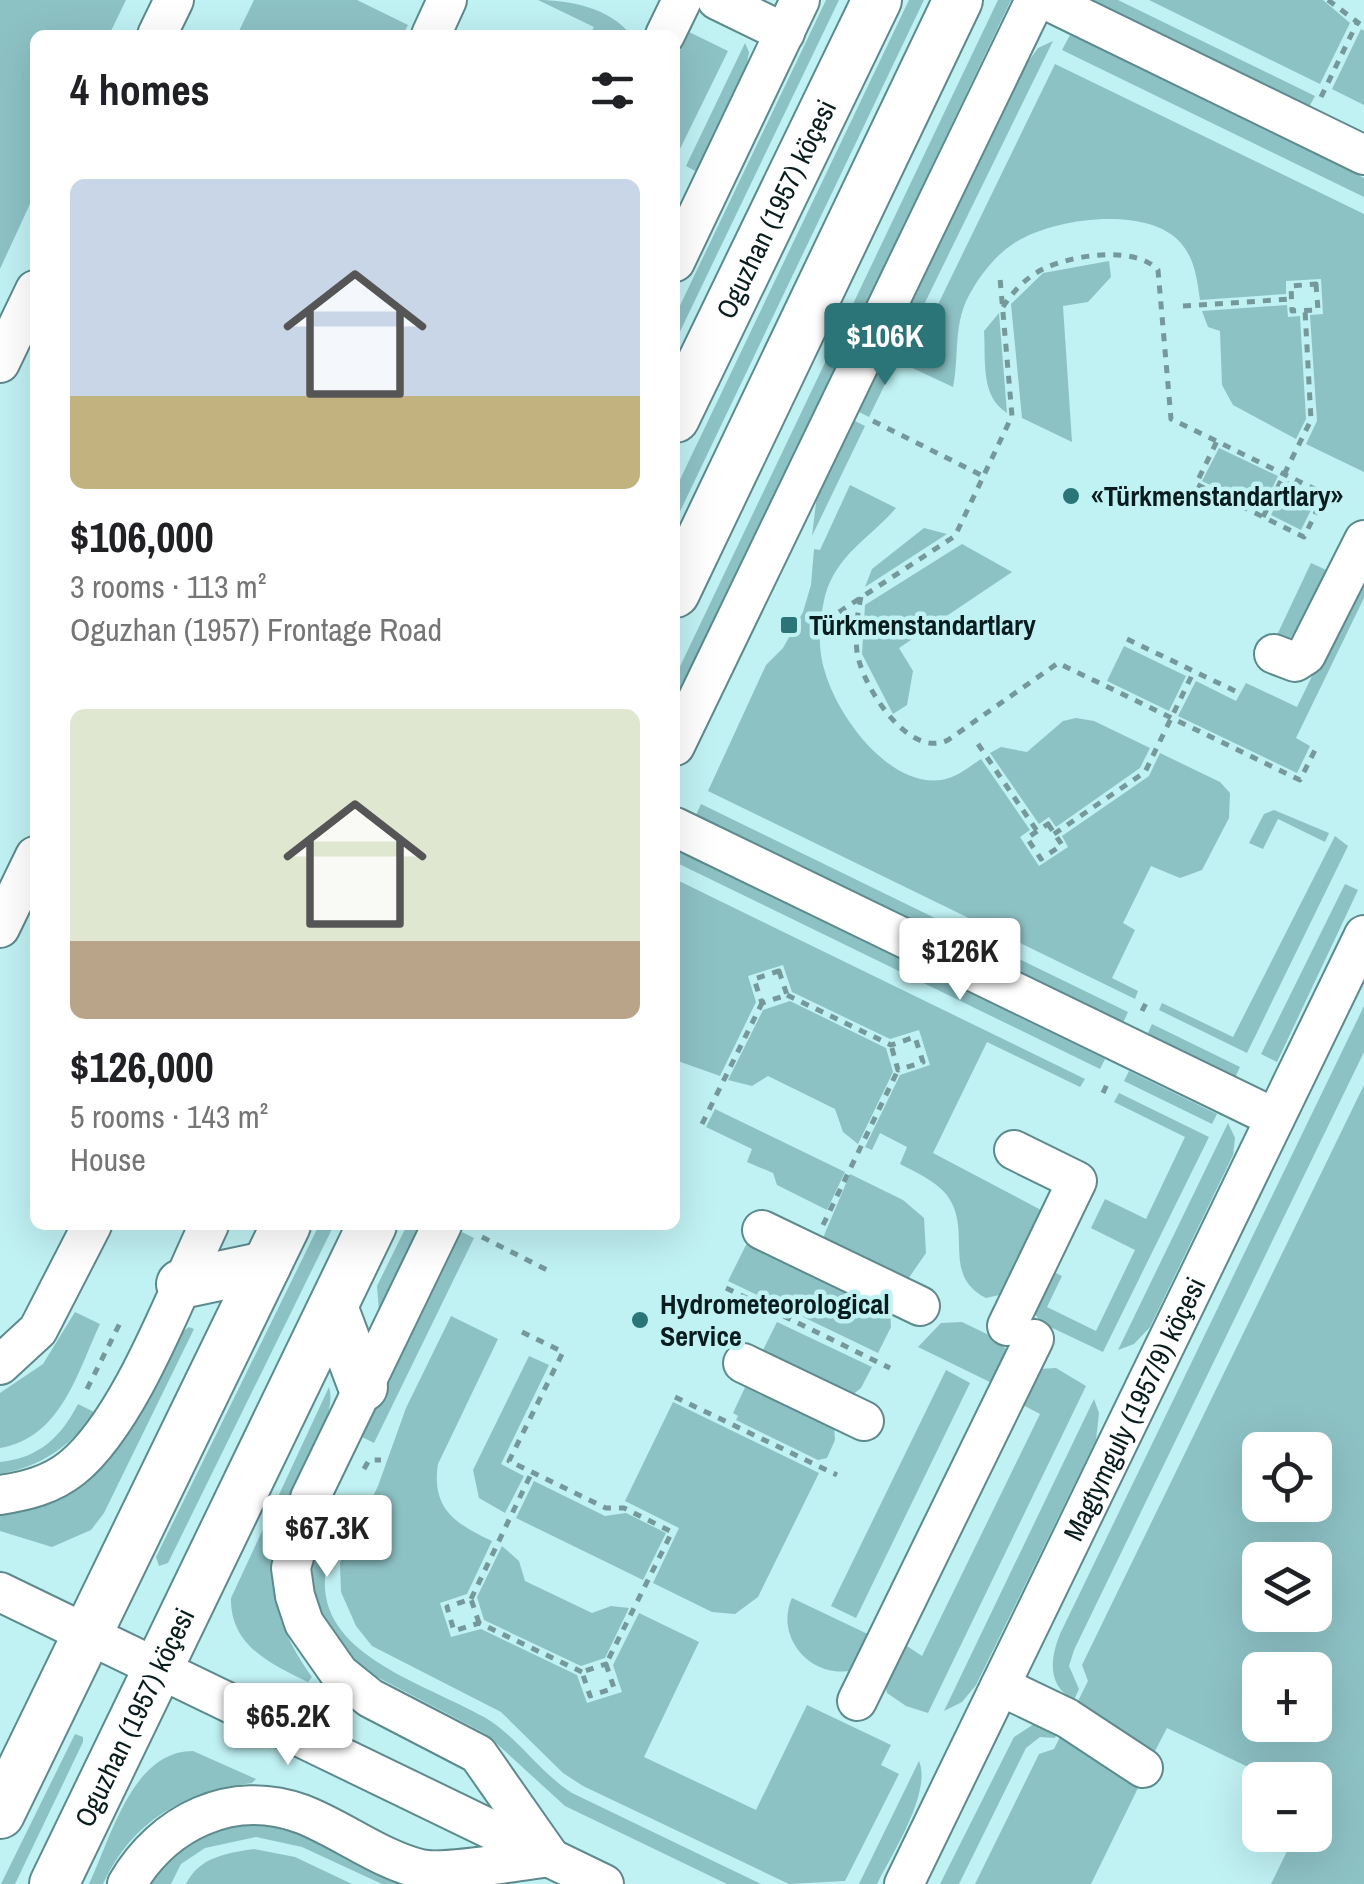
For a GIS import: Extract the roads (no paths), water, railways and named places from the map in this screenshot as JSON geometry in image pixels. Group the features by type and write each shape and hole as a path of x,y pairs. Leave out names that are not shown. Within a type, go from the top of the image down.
{"main road":[{"name":"Oguzhan (1957) köçesi","path":"680,408 877,0"},
{"path":"680,583 958,0"},
{"name":"Oguzhan (1957) köçesi","path":"54,1884 370,1230"},
{"path":"181,1284 276,1246"},
{"path":"0,1814 276,1246"},
{"path":"333,1306 363,1387"}],"street":[{"path":"159,30 174,0"},
{"path":"433,30 448,0"},
{"path":"667,30 682,0"},
{"path":"680,251 792,16 717,0"},
{"path":"680,736 1035,0"},
{"path":"1046,0 1364,154"},
{"path":"14,358 30,306"},
{"path":"1274,654 1295,662 1306,655 1364,540"},
{"path":"680,829 1275,1118"},
{"path":"0,928 30,866"},
{"name":"Magtymguly (1957/9) köçesi","path":"904,1884 1364,934"},
{"path":"857,1701 1020,1333 1077,1181 1014,1150"},
{"path":"0,1365 38,1330 89,1230"},
{"path":"0,1496 51,1482 93,1448 113,1420 207,1230"},
{"path":"440,1230 310,1498 291,1568 304,1622 339,1673 370,1698 478,1754 550,1858"},
{"path":"762,1230 920,1306"},
{"path":"743,1363 864,1422"},
{"path":"0,1592 604,1884"},
{"path":"1000,1686 1068,1718 1143,1768"},
{"path":"127,1884 167,1835 224,1806 280,1808 302,1814 422,1870 550,1858"}],"place":[{"name":"«Türkmenstandartlary»","path":"1071,496"},
{"name":"Türkmenstandartlary","path":"789,625"},
{"name":"Hydrometeorological Service","path":"640,1320"}]}
